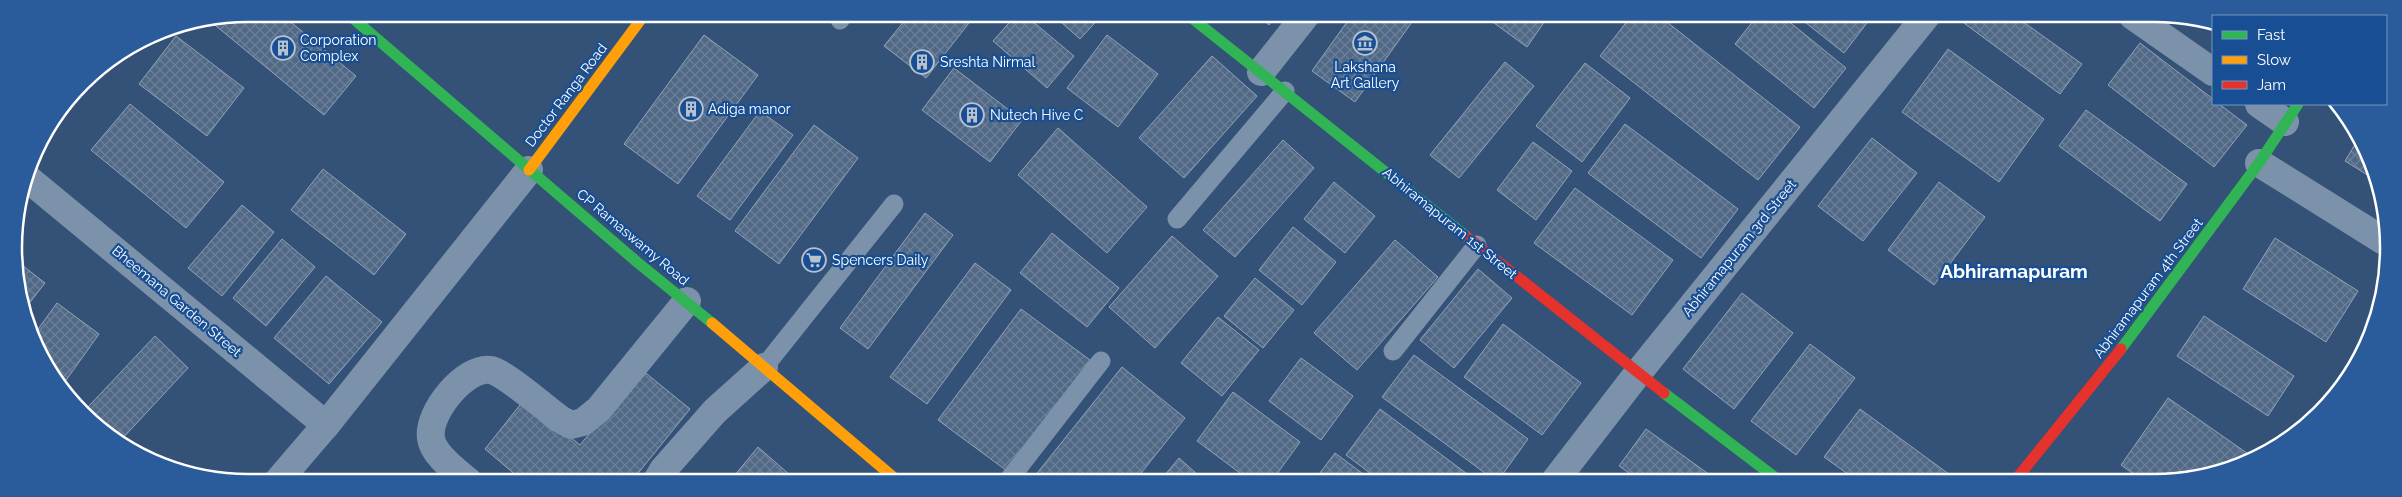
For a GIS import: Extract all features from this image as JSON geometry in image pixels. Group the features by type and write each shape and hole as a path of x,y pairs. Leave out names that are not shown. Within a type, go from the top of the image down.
{"street":[{"name":"CP Ramaswamy Road","path":"357,22 637,262 687,301 890,474"},
{"name":"Doctor Ranga Road","path":"529,170 639,22"},
{"name":"Abhiramapuram 1st Street","path":"1197,22 1638,373 1771,474"},
{"path":"1262,72 1301,22"},
{"name":"Abhiramapuram 3rd Street","path":"1560,474 1638,373 1922,22"},
{"path":"2142,22 2212,71"},
{"path":"2263,105 2292,113"},
{"name":"Abhiramapuram 4th Street","path":"2021,474 2101,376 2260,163 2292,113"},
{"path":"2260,163 2379,238"},
{"path":"284,474 326,425 529,170"},
{"name":"Bheemana Garden Street","path":"32,182 326,425"},
{"path":"460,474 434,447 431,438 431,423 437,409 456,387 477,371 492,370 560,420 570,425 582,422 599,409 687,301"},
{"path":"661,474 715,411 764,367"}],"lane":[{"path":"1177,219 1285,91"},
{"path":"764,367 894,204"},
{"path":"1393,351 1477,245"},
{"path":"1013,474 1101,361"}],"building":[{"name":"Corporation Complex","path":"248,22 291,22 356,76 324,115 215,25"},
{"name":"Sreshta Nirmal","path":"904,22 970,22 926,78 884,46"},
{"path":"1010,22 1033,22 1074,56 1047,88 993,41"},
{"path":"1061,22 1096,22 1080,39"},
{"name":"Lakshana Art Gallery","path":"1347,22 1412,22 1355,102 1312,71"},
{"path":"1493,22 1544,22 1527,47"},
{"path":"1627,22 1667,22 1800,127 1758,180 1600,56"},
{"path":"1752,22 1790,22 1846,68 1814,108 1735,44"},
{"path":"1805,22 1868,22 1844,53"},
{"path":"1962,22 2023,22 2082,64 2060,94"},
{"name":"Adiga manor","path":"704,35 758,75 678,184 624,144"},
{"path":"1107,35 1158,74 1118,127 1067,88"},
{"path":"176,36 244,88 207,136 139,84"},
{"path":"2140,43 2212,98 2212,105 2220,105 2247,125 2214,167 2108,85"},
{"path":"1948,49 2044,119 1999,182 1902,112"},
{"path":"1212,56 1257,96 1184,178 1139,138"},
{"path":"1505,62 1534,86 1459,178 1430,155"},
{"path":"1585,63 1630,98 1582,162 1536,126"},
{"name":"Nutech Hive C","path":"954,68 1022,120 990,162 922,110"},
{"path":"130,104 224,182 186,228 91,150"},
{"path":"2086,110 2187,184 2160,221 2059,146"},
{"path":"760,111 793,135 730,220 697,196"},
{"path":"1625,124 1738,209 1701,258 1588,173"},
{"path":"814,125 858,158 779,264 735,231"},
{"path":"1058,128 1147,207 1107,253 1018,175"},
{"path":"1872,138 1917,173 1863,241 1818,206"},
{"path":"1283,140 1314,168 1235,257 1203,230"},
{"path":"1533,142 1572,171 1536,220 1497,190"},
{"path":"2354,146 2368,175 2345,161"},
{"path":"323,169 406,234 374,275 291,210"},
{"path":"1334,182 1375,216 1345,253 1304,219"},
{"path":"1939,182 1985,217 1934,285 1888,250"},
{"path":"1575,188 1673,260 1632,315 1534,243"},
{"path":"242,205 274,232 222,296 188,268"},
{"path":"925,213 953,235 868,349 840,328"},
{"path":"1293,227 1336,262 1302,305 1259,270"},
{"path":"1052,233 1119,288 1087,327 1020,273"},
{"path":"1172,236 1218,276 1155,348 1109,307"},
{"path":"2275,238 2358,291 2326,342 2243,289"},
{"path":"282,239 315,267 266,326 233,298"},
{"path":"1395,240 1438,277 1357,370 1314,333"},
{"path":"975,263 1011,290 927,404 890,377"},
{"path":"23,266 45,283 29,303"},
{"path":"1478,269 1512,298 1454,368 1420,340"},
{"path":"326,276 382,322 329,384 274,338"},
{"path":"1255,278 1294,310 1263,348 1224,316"},
{"path":"1742,293 1793,333 1734,409 1683,369"},
{"path":"57,303 99,334 66,381 53,362 38,330"},
{"path":"1021,309 1090,360 1007,471 938,420"},
{"path":"2204,316 2294,376 2268,416 2177,356"},
{"path":"1218,317 1259,350 1222,396 1181,363"},
{"path":"1503,324 1581,383 1542,435 1464,377"},
{"path":"155,336 188,368 124,437 111,428 88,407"},
{"path":"1810,344 1855,378 1796,455 1751,421"},
{"path":"1414,355 1528,439 1503,474 1486,474 1382,397"},
{"path":"1301,358 1353,396 1321,440 1269,401"},
{"path":"1122,367 1185,418 1140,474 1036,474"},
{"path":"642,370 690,409 637,474 515,474 485,449 524,400 580,445"},
{"path":"1233,392 1300,442 1277,474 1241,474 1197,441"},
{"path":"2168,398 2248,454 2226,463 2183,473 2134,474 2121,465"},
{"path":"1380,409 1467,474 1371,474 1346,455"},
{"path":"1860,409 1949,474 1848,474 1824,457"},
{"path":"1646,429 1709,474 1630,474 1619,466"},
{"path":"758,447 789,474 736,474"},
{"path":"1335,453 1363,474 1319,474"},
{"path":"1179,458 1197,474 1166,474"}],"traffic: fast":[{"path":"357,22 637,262 712,323"},
{"path":"1197,22 1467,237"},
{"path":"2121,349 2259,163 2297,105"},
{"path":"1664,393 1770,474"}],"traffic: slow":[{"path":"529,170 639,22"},
{"path":"712,323 890,474"}],"traffic: jam":[{"path":"1467,237 1664,393"},
{"path":"2020,474 2121,349"}],"place":[{"name":"Lakshana Art Gallery","path":"1365,43"},
{"name":"Corporation Complex","path":"283,48"},
{"name":"Sreshta Nirmal","path":"922,62"},
{"name":"Adiga manor","path":"691,109"},
{"name":"Nutech Hive C","path":"972,115"},
{"name":"Spencers Daily","path":"814,260"}],"district":[{"name":"Abhiramapuram","path":"2014,271"}]}
